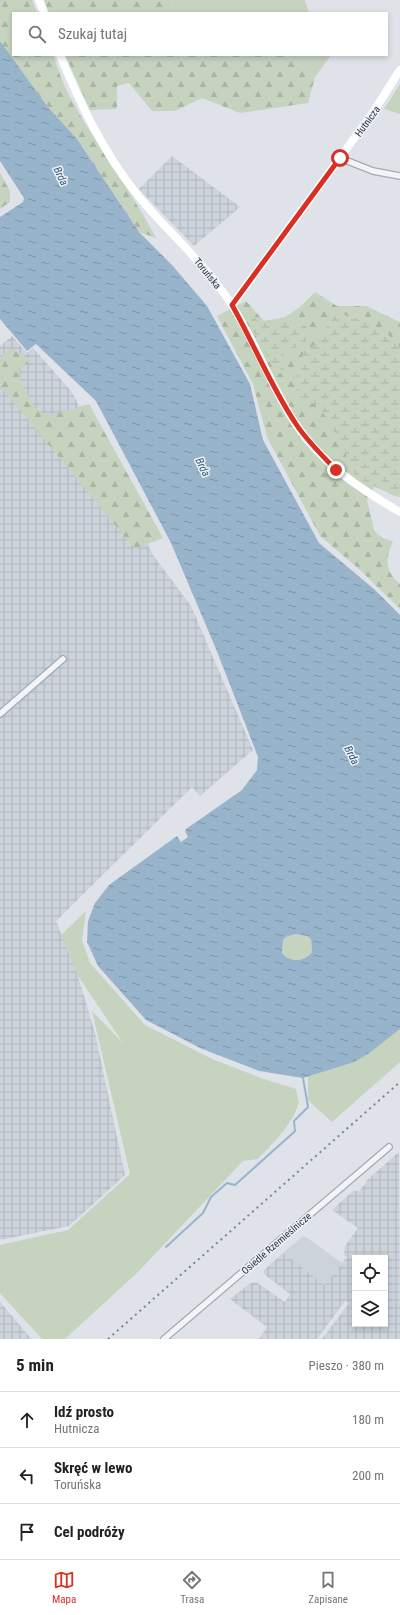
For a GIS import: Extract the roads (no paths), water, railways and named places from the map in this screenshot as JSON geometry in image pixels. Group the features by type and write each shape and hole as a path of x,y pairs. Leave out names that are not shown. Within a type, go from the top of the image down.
{"street":[{"path":"39,0 44,12"},
{"name":"Toruńska","path":"60,56 74,89 92,124 126,180 209,273 232,305 279,396 303,434 336,470 364,490 400,512"},
{"name":"Hutnicza","path":"232,305 380,103 400,70"},
{"path":"340,158 373,171 400,176"},
{"path":"0,714 63,659"},
{"name":"Osiedle Rzemieślnicze","path":"164,1339 389,1147"}],"water":[{"name":"Brda","path":"0,41 47,106 77,139 139,232 172,265 207,306 250,384 263,440 319,543 374,589 400,615 400,1029 368,1054 354,1062 303,1078 259,1071 200,1048 146,1020 98,966 87,942 88,921 95,903 109,885 177,836 181,842 188,837 185,831 186,829 242,790 257,770 258,757 216,649 171,543 96,401 36,344 27,351 0,319 0,217 23,202 24,198 0,161","holes":["295,934 307,936 311,939 312,952 305,958 293,960 282,953 283,940 286,937"]}],"waterway":[{"path":"166,1247 203,1213 211,1197 227,1183 235,1185 295,1131 294,1121 308,1107 303,1078"}],"railway":[{"path":"108,1339 400,1082"}]}
